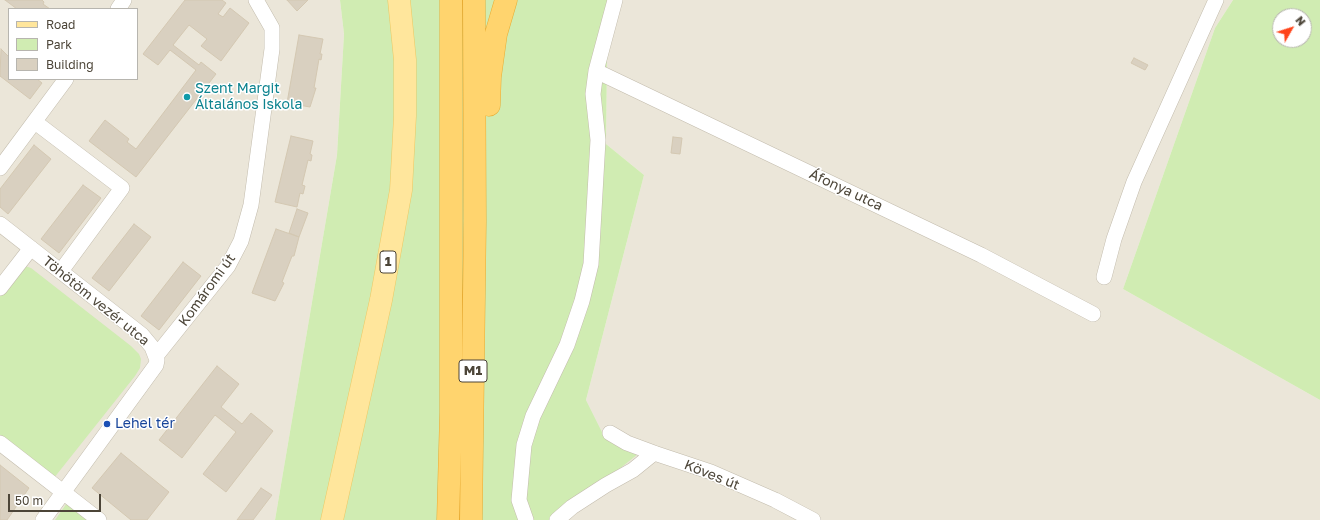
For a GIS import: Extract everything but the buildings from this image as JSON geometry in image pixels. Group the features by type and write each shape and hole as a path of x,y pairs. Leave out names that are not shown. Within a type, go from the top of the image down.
{"highway":[{"name":"M1","path":"448,520 451,405 451,0"},
{"name":"M1","path":"471,520 475,221 474,0"},
{"path":"475,221 486,169 491,70 496,34 506,0"}],"main road":[{"name":"1","path":"332,520 381,300 401,190 405,116 405,60 400,0"}],"street":[{"name":"Komáromi út","path":"43,520 156,365 156,356 228,266 241,241 251,205 272,49 272,28 256,0"},
{"path":"526,520 519,500 524,445 533,416 567,345 582,301 591,264 598,140 593,94 596,71 615,0"},
{"path":"1104,277 1114,239 1134,182 1216,0"},
{"name":"Áfonya utca","path":"596,71 981,255 1093,314"},
{"path":"0,168 65,80"},
{"path":"35,122 122,188 61,271"},
{"name":"Töhötöm vezér utca","path":"2,229 31,248 142,335 152,347 156,356"},
{"name":"Töhötöm vezér utca","path":"0,288 31,248"},
{"name":"Köves út","path":"610,433 627,443 711,472 806,518"},
{"path":"0,443 99,520"},
{"path":"557,520 572,507 633,470 654,453"}],"shaded area":[{"path":"0,0 340,0 344,34 337,155 275,520 0,520"},
{"path":"621,0 1233,0 1215,28 1123,289 1320,400 1320,520 555,520 604,436 586,400 644,175 606,144 607,60"}],"green space":[{"path":"340,0 621,0 607,60 606,144 644,175 586,400 604,436 638,454 555,520 275,520 337,155 344,34"},
{"path":"1233,0 1320,0 1320,400 1123,289 1215,28"},
{"path":"25,266 31,268 131,346 139,354 141,359 140,368 135,376 50,483 0,443 0,288"},
{"path":"67,503 91,520 55,520"}],"place":[{"name":"Szent Margit Általános Iskola","path":"187,97"},
{"name":"Lehel tér","path":"107,424"}]}
